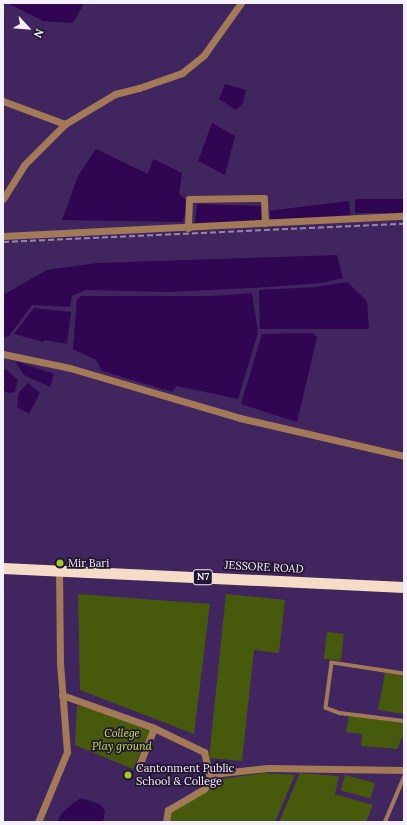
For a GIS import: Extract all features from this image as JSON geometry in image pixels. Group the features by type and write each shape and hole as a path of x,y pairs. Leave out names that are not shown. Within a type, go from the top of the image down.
{"highway":[{"name":"JESSORE ROAD","path":"3,568 404,587"}],"street":[{"path":"3,199 24,165 64,124 115,94 139,88 182,73 204,55 241,3"},
{"path":"3,101 64,124"},
{"path":"188,228 189,199 264,198 266,223"},
{"path":"3,236 188,228 404,216"},
{"path":"3,354 70,368 240,418 404,456"},
{"path":"38,822 67,752 62,696 59,571"},
{"path":"62,696 154,728 204,752 210,779"},
{"path":"138,768 154,728"},
{"path":"166,822 168,810 204,789 210,779 221,773 268,768 404,770"}],"lane":[{"path":"404,674 332,663 326,708 340,713 404,721"},
{"path":"385,822 404,777"}],"green space":[{"path":"78,594 210,604 194,734 80,690"},
{"path":"226,594 285,600 279,653 254,650 242,761 209,758"},
{"path":"327,632 344,634 341,661 324,659"},
{"path":"385,673 404,676 404,714 378,710"},
{"name":"College Play ground","path":"77,705 152,727 133,769 75,745"},
{"path":"349,716 404,723 404,733 397,749 361,746 362,734 346,732"},
{"path":"264,773 295,775 275,822 169,822 170,813 207,790 214,780"},
{"path":"300,773 339,776 335,794 373,805 366,822 279,822"},
{"path":"345,775 375,783 371,798 341,790"}],"shaded area":[{"path":"7,3 84,3 73,23 43,21"},
{"path":"225,84 246,90 243,103 236,110 219,99"},
{"path":"212,123 235,136 225,175 198,161"},
{"path":"96,149 148,174 153,159 182,173 179,194 188,201 183,222 62,220 78,176"},
{"path":"355,199 404,199 404,213 355,213"},
{"path":"349,201 351,217 272,227 270,211"},
{"path":"197,204 263,206 262,222 195,224"},
{"path":"337,255 343,278 322,283 168,292 86,290 72,296 70,307 32,305 9,336 3,338 3,295 47,270 97,263"},
{"path":"347,282 367,301 369,329 260,329 259,290 316,287"},
{"path":"252,293 258,333 238,399 177,386 172,392 102,371 96,360 73,349 77,299 81,296 213,296"},
{"path":"34,308 71,312 67,344 45,340 44,342 14,334"},
{"path":"313,333 317,337 297,422 241,404 262,334"},
{"path":"15,361 54,374 50,387 24,375"},
{"path":"6,369 18,380 15,392 8,393 3,390 3,370"},
{"path":"28,383 40,393 29,414 17,407 19,392"},
{"path":"81,798 100,804 105,811 103,822 57,822 62,813"}],"railway":[{"path":"3,242 404,224"}],"place":[{"name":"Mir Bari","path":"60,563"},
{"name":"Cantonment Public School & College","path":"128,775"}]}
